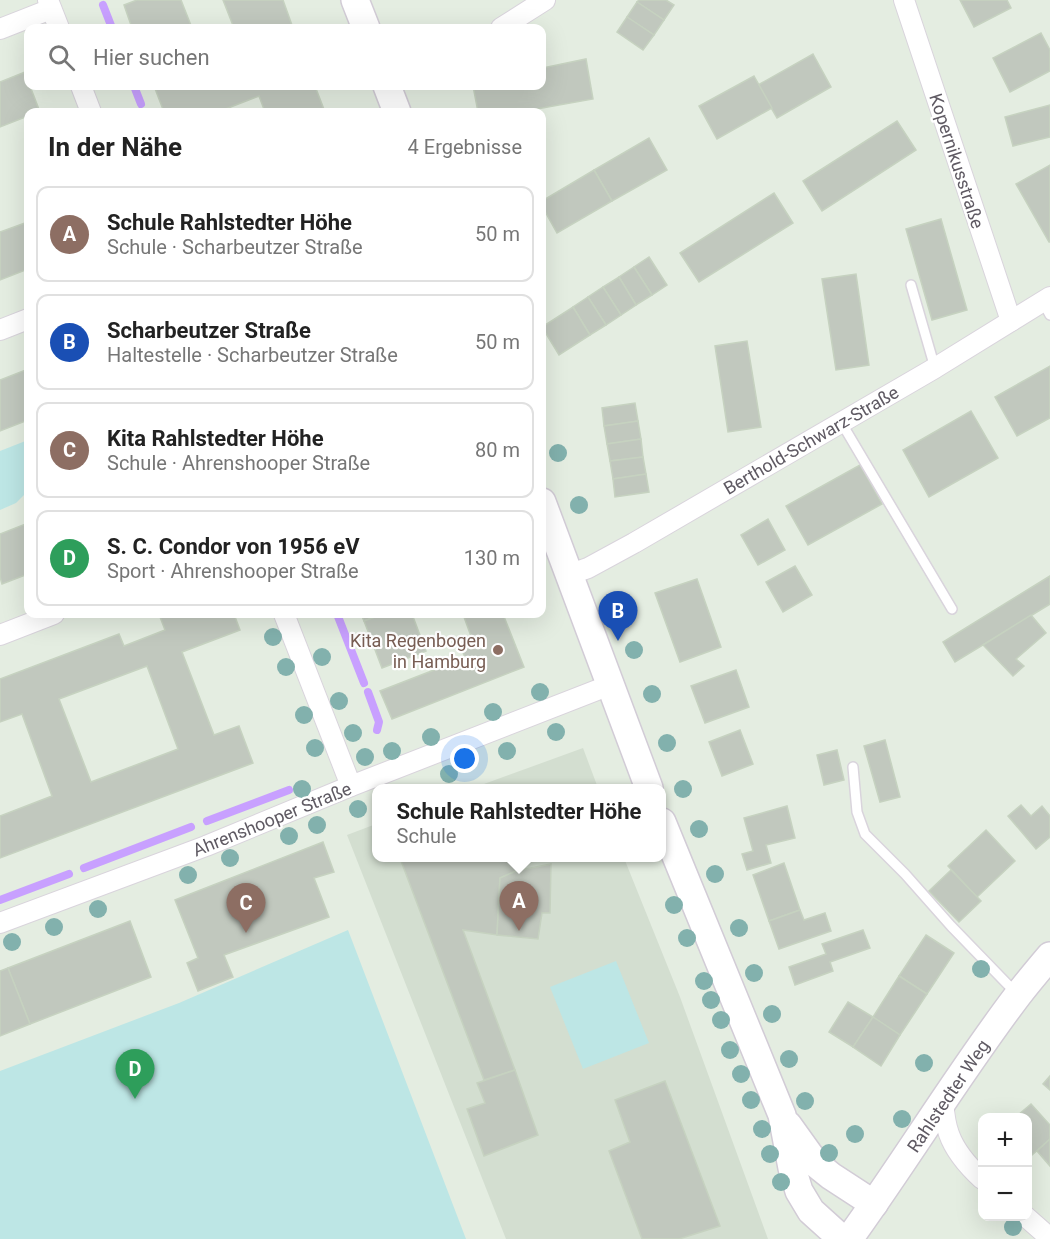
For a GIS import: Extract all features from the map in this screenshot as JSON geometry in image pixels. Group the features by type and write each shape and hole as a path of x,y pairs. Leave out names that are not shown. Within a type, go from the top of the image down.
{"main road":[{"path":"356,0 365,24"},
{"path":"389,90 395,108"},
{"path":"546,513 647,784"},
{"path":"666,832 782,1115 792,1168 799,1191 811,1211 842,1239"},
{"name":"Rahlstedter Weg","path":"849,1239 1018,994 1050,956"},
{"path":"782,1115 816,1164 836,1180 874,1204"}],"street":[{"path":"507,24 545,0"},
{"name":"Kopernikusstraße","path":"904,0 1011,321"},
{"path":"0,29 50,5 57,24"},
{"path":"83,90 89,108"},
{"name":"Berthold-Schwarz-Straße","path":"568,575 595,565 935,368 1011,321 1048,305"},
{"path":"0,330 24,321"},
{"path":"0,635 44,618"},
{"path":"286,618 351,786"},
{"name":"Ahrenshooper Straße","path":"0,923 206,846 351,786 610,685"},
{"path":"943,1101 948,1132 978,1175"},
{"path":"1031,1221 1050,1238"}],"lane":[{"path":"910,285 935,368"},
{"path":"842,422 952,609"},
{"path":"853,767 857,812 865,834 1018,994"}],"shaded area":[{"path":"24,442 24,495 16,503 0,510 0,451"},
{"path":"583,748 596,784 484,784"},
{"path":"372,826 372,862 626,862 680,997 768,1239 506,1239 347,835"},
{"path":"348,930 466,1239 0,1239 0,1071 179,1003"},
{"path":"616,961 649,1043 583,1069 550,987"}],"building":[{"path":"137,0 181,0 190,24 131,24 124,5"},
{"path":"223,0 283,0 292,24 232,24"},
{"path":"639,0 666,0 674,5 664,20 637,2"},
{"path":"960,0 1007,0 1011,8 974,27"},
{"path":"637,2 664,20 654,35 627,17"},
{"path":"627,17 654,35 643,50 617,32"},
{"path":"1041,33 1050,50 1050,71 1010,92 993,58"},
{"path":"813,54 831,87 777,118 758,85"},
{"path":"586,59 593,99 542,108 477,108 474,90 546,90 546,67"},
{"path":"24,72 24,90 32,90 38,108 24,108 24,118 0,127 0,82"},
{"path":"754,76 772,108 717,139 699,106"},
{"path":"156,90 317,90 323,108 264,108 259,96 228,108 162,108"},
{"path":"1050,105 1050,137 1013,146 1005,117"},
{"path":"897,121 916,150 822,211 803,181"},
{"path":"649,138 667,170 612,201 594,170"},
{"path":"1050,165 1050,242 1049,242 1016,184"},
{"path":"594,170 612,201 557,233 546,213 546,199"},
{"path":"774,193 793,223 699,282 680,253"},
{"path":"941,219 967,310 932,320 906,229"},
{"path":"24,223 24,271 0,280 0,232"},
{"path":"649,257 667,285 652,295 634,267"},
{"path":"634,267 652,295 636,305 619,277"},
{"path":"856,274 869,365 836,370 822,279"},
{"path":"619,277 636,305 621,315 603,287"},
{"path":"603,287 621,315 606,325 588,297"},
{"path":"588,297 606,325 590,335 573,307"},
{"path":"573,307 590,335 559,355 546,334 546,324"},
{"path":"747,341 761,427 728,432 715,346"},
{"path":"1050,366 1050,418 1017,436 995,397"},
{"path":"24,371 24,422 0,431 0,380"},
{"path":"635,403 638,421 604,426 602,408"},
{"path":"971,411 998,458 929,497 903,450"},
{"path":"638,421 641,439 607,444 604,426"},
{"path":"641,439 643,457 610,461 607,444"},
{"path":"643,457 646,474 613,479 610,461"},
{"path":"860,465 882,504 808,545 786,506"},
{"path":"646,474 649,492 615,497 613,479"},
{"path":"768,519 785,550 758,565 741,535"},
{"path":"24,525 24,576 2,584 0,577 0,534"},
{"path":"795,566 812,595 783,612 766,582"},
{"path":"1050,576 1050,604 955,662 943,642"},
{"path":"697,579 721,647 680,662 655,593"},
{"path":"1031,615 1046,633 1016,659 1024,666 1013,676 983,645"},
{"path":"160,618 236,618 240,630 182,652 214,735 239,726 253,763 0,858 0,816 52,796 22,714 0,722 0,679 119,634 124,646 165,630","holes":["147,666 178,749 91,782 59,699"]},
{"path":"372,618 414,618 426,651 382,668 364,621"},
{"path":"464,618 505,618 524,667 392,719 380,691 465,658 460,643 472,639"},
{"path":"736,670 749,707 705,723 691,686"},
{"path":"740,730 753,764 722,776 709,742"},
{"path":"885,740 900,797 880,802 864,746"},
{"path":"837,750 844,780 824,785 817,755"},
{"path":"1021,805 1031,816 1042,806 1050,816 1050,837 1036,849 1008,816"},
{"path":"787,806 795,838 766,845 771,863 747,870 742,854 753,851 744,818"},
{"path":"986,830 1015,861 977,897 948,866"},
{"path":"323,842 334,872 314,878 329,917 224,955 233,977 198,991 187,963 198,958 175,900"},
{"path":"401,862 515,862 516,871 500,878 497,935 463,930 515,1070 484,1080"},
{"path":"784,863 800,910 769,921 753,875"},
{"path":"551,864 550,913 542,913 538,939 497,935 500,878 516,871"},
{"path":"951,870 981,901 959,922 929,891"},
{"path":"800,910 804,920 825,913 831,931 779,949 769,921"},
{"path":"130,921 151,977 30,1024 8,968"},
{"path":"863,930 870,948 830,962 833,971 795,985 789,967 826,954 822,944"},
{"path":"926,935 954,953 927,994 899,976"},
{"path":"8,968 30,1024 0,1036 0,971"},
{"path":"899,976 927,994 900,1035 873,1017"},
{"path":"848,1002 873,1017 853,1047 829,1032"},
{"path":"873,1017 900,1035 881,1066 853,1047"},
{"path":"515,1070 538,1135 484,1156 467,1109 485,1103 477,1083"},
{"path":"1050,1076 1050,1090 1043,1084"},
{"path":"665,1081 720,1226 679,1239 642,1239 609,1151 630,1142 615,1100"},
{"path":"1031,1104 1050,1125 1050,1139 1032,1155 1032,1113 1020,1113"},
{"path":"1050,1139 1050,1166 1037,1151"}],"waterway":[{"path":"103,5 110,24"},
{"path":"136,90 141,104"},
{"path":"339,618 364,683"},
{"path":"368,692 379,722 377,730"},
{"path":"207,821 289,790"},
{"path":"84,868 191,827"},
{"path":"0,900 69,874"}],"place":[{"name":"Scharbeutzer Straße","path":"618,641"},
{"name":"Kita Regenbogen in Hamburg","path":"498,650"},
{"name":"Schule Rahlstedter Höhe","path":"519,931"},
{"name":"Kita Rahlstedter Höhe","path":"246,933"},
{"name":"S. C. Condor von 1956 eV","path":"135,1099"}]}
